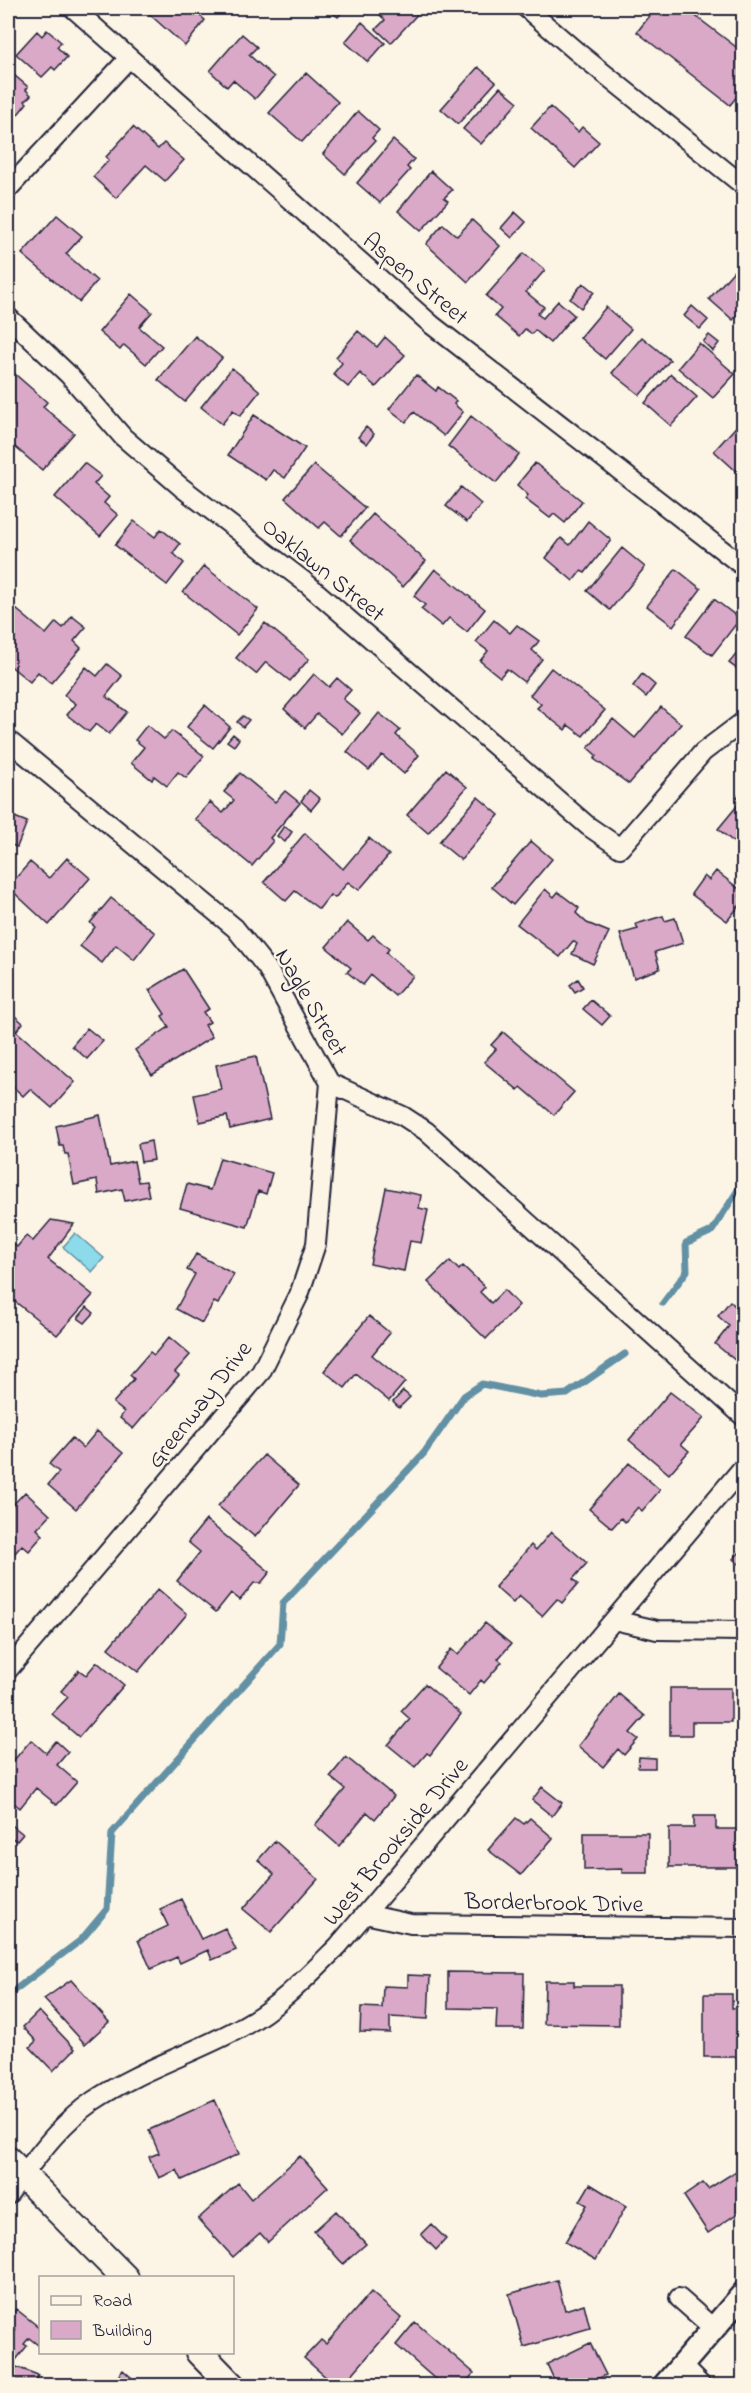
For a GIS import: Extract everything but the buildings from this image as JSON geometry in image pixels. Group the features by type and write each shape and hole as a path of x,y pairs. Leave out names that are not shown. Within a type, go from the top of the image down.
{"main road":[{"path":"15,2167 124,2276"},
{"path":"201,2354 232,2385"}],"street":[{"name":"Aspen Street","path":"73,8 432,325 744,567"},
{"path":"526,8 744,186"},
{"path":"8,189 129,58"},
{"name":"Oaklawn Street","path":"8,318 69,375 123,437 181,486 305,582 588,826 620,848 703,752 744,721"},
{"name":"Nagle Street","path":"8,740 235,928 267,968 330,1083 395,1112 426,1131 744,1417"},
{"name":"Greenway Drive","path":"8,1670 261,1372 299,1295 316,1244 330,1083"},
{"name":"West Brookside Drive","path":"8,2195 15,2167 92,2102 173,2058 240,2028 284,2000 338,1946 744,1466"},
{"path":"614,1620 657,1630 744,1631"},
{"name":"Borderbrook Drive","path":"365,1914 411,1924 744,1928"},
{"path":"664,2385 744,2293"},
{"path":"679,2298 713,2328"},
{"path":"681,2365 702,2385"}],"water":[{"path":"75,1233 104,1258 92,1272 63,1247"}],"waterway":[{"path":"663,1303 687,1271 686,1243 712,1231 743,1182 740,1159 744,1154"},
{"path":"8,1995 81,1940 107,1909 112,1833 280,1644 283,1603 424,1453 464,1396 482,1384 541,1396 567,1394 625,1354"}]}
